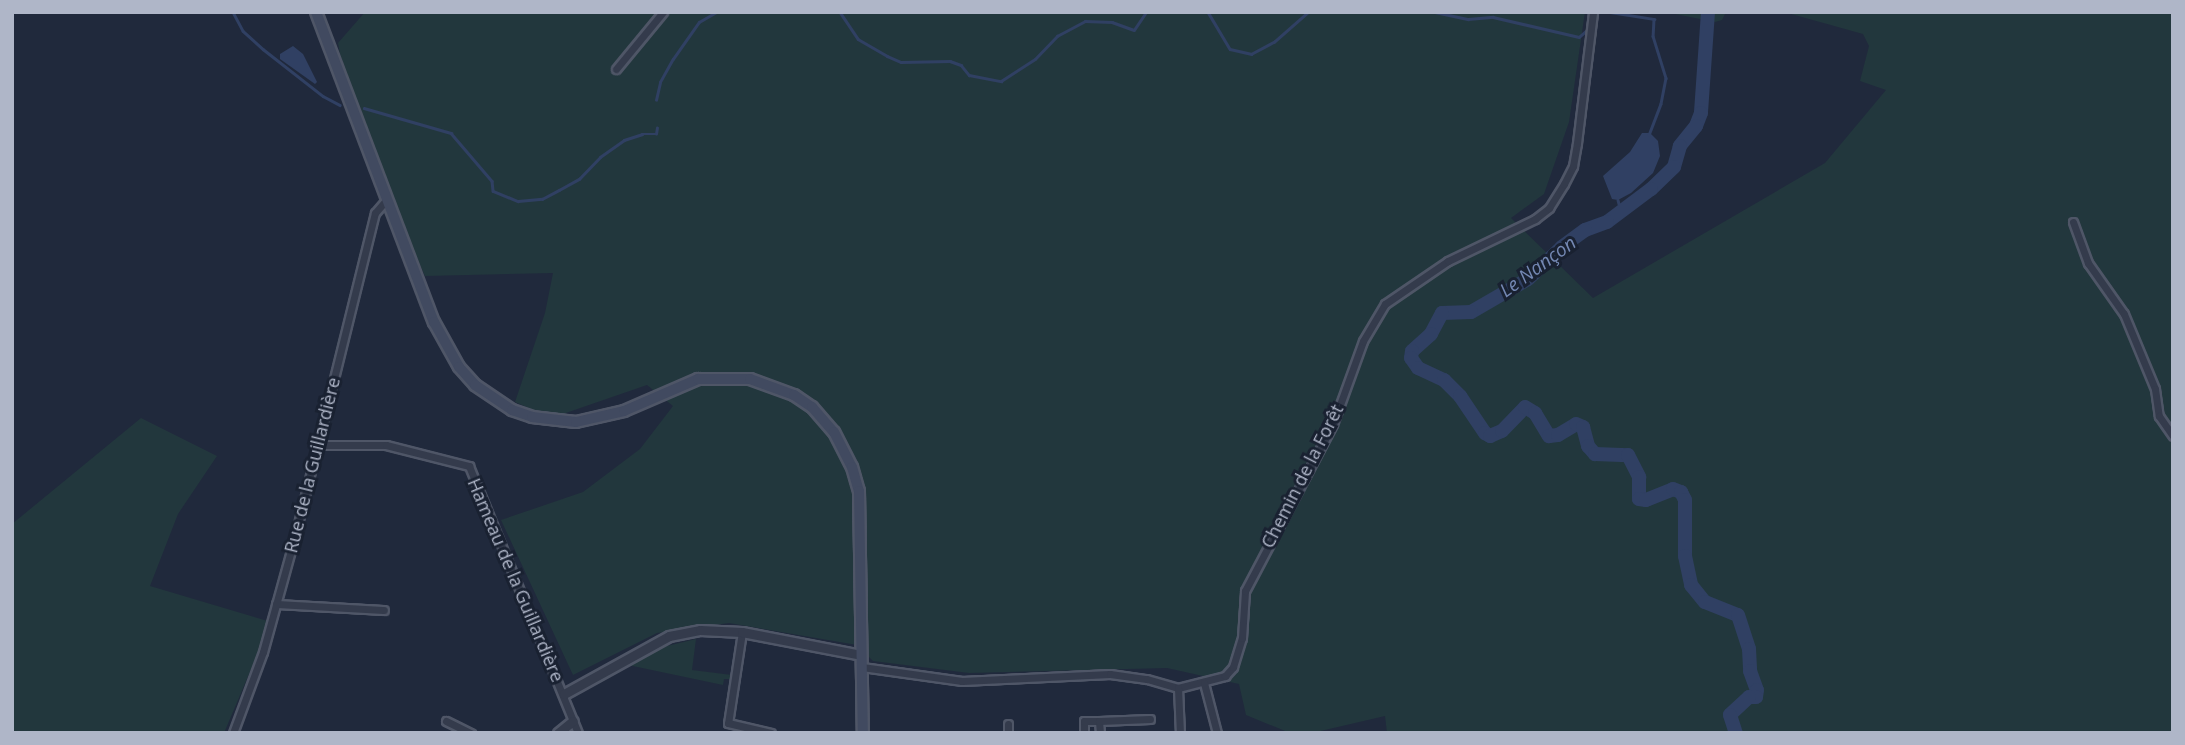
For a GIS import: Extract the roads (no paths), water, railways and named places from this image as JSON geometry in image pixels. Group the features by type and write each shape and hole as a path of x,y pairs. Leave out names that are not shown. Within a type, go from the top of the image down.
{"main road":[{"path":"316,12 445,344 475,385 512,410 555,421 589,420 624,411 698,379 750,379 772,385 812,407 844,448 859,491 863,733"}],"street":[{"path":"616,69 663,12"},
{"name":"Chemin de la Forêt","path":"862,661 962,681 1110,674 1147,679 1178,688 1225,676 1233,667 1242,638 1245,591 1333,424 1363,341 1385,304 1448,261 1535,219 1549,208 1564,184 1573,166 1577,143 1592,12"},
{"name":"Rue de la Guillardière","path":"233,733 276,604 375,213 387,199"},
{"path":"2073,222 2088,263 2124,314 2155,389 2159,416 2173,436"},
{"name":"Hameau de la Guillardière","path":"316,445 386,445 469,466 578,733"},
{"path":"276,604 384,610"},
{"path":"564,694 669,636 700,630 742,632 862,661"},
{"path":"742,632 728,723 771,733"},
{"path":"1204,683 1217,733"},
{"path":"1178,688 1181,733"},
{"path":"1084,733 1084,721 1150,719"},
{"path":"446,721 471,733"},
{"path":"558,733 573,721"},
{"path":"1099,721 1100,733"}],"water":[{"path":"293,46 303,54 317,82 315,84 280,59 280,54"},
{"path":"1642,133 1650,133 1658,141 1660,156 1653,173 1631,193 1618,200 1612,199 1603,176 1630,152"}],"waterway":[{"path":"233,12 243,31 263,49 323,96 340,105"},
{"path":"656,100 660,82 673,59 699,22 716,12"},
{"path":"840,12 858,39 887,56 901,62 950,61 961,65 969,75 1001,81 1035,59 1057,36 1085,21 1112,22 1134,30 1146,12"},
{"path":"1208,12 1230,49 1251,54 1274,42 1308,12"},
{"path":"1435,12 1468,19 1493,17 1579,37 1587,30 1589,12"},
{"path":"1610,12 1654,19 1653,36 1666,78 1661,104 1649,135"},
{"name":"Le Nançon","path":"1708,12 1701,113 1696,126 1680,146 1674,167 1651,189 1607,222 1585,230 1562,247 1528,279 1471,312 1442,313 1431,334 1412,351 1411,358 1418,368 1444,380 1460,396 1485,433 1490,436 1502,431 1525,407 1535,413 1549,436 1558,435 1576,424 1583,427 1588,446 1595,454 1628,455 1639,477 1639,499 1646,500 1673,489 1681,492 1685,500 1685,556 1691,585 1705,602 1738,615 1749,649 1750,671 1757,690 1756,697 1749,697 1730,715 1736,733"},
{"path":"364,108 451,133 492,181 493,191 518,201 542,199 579,179 600,157 624,140 642,134 656,134 657,128"},
{"path":"1618,200 1621,211"}]}
